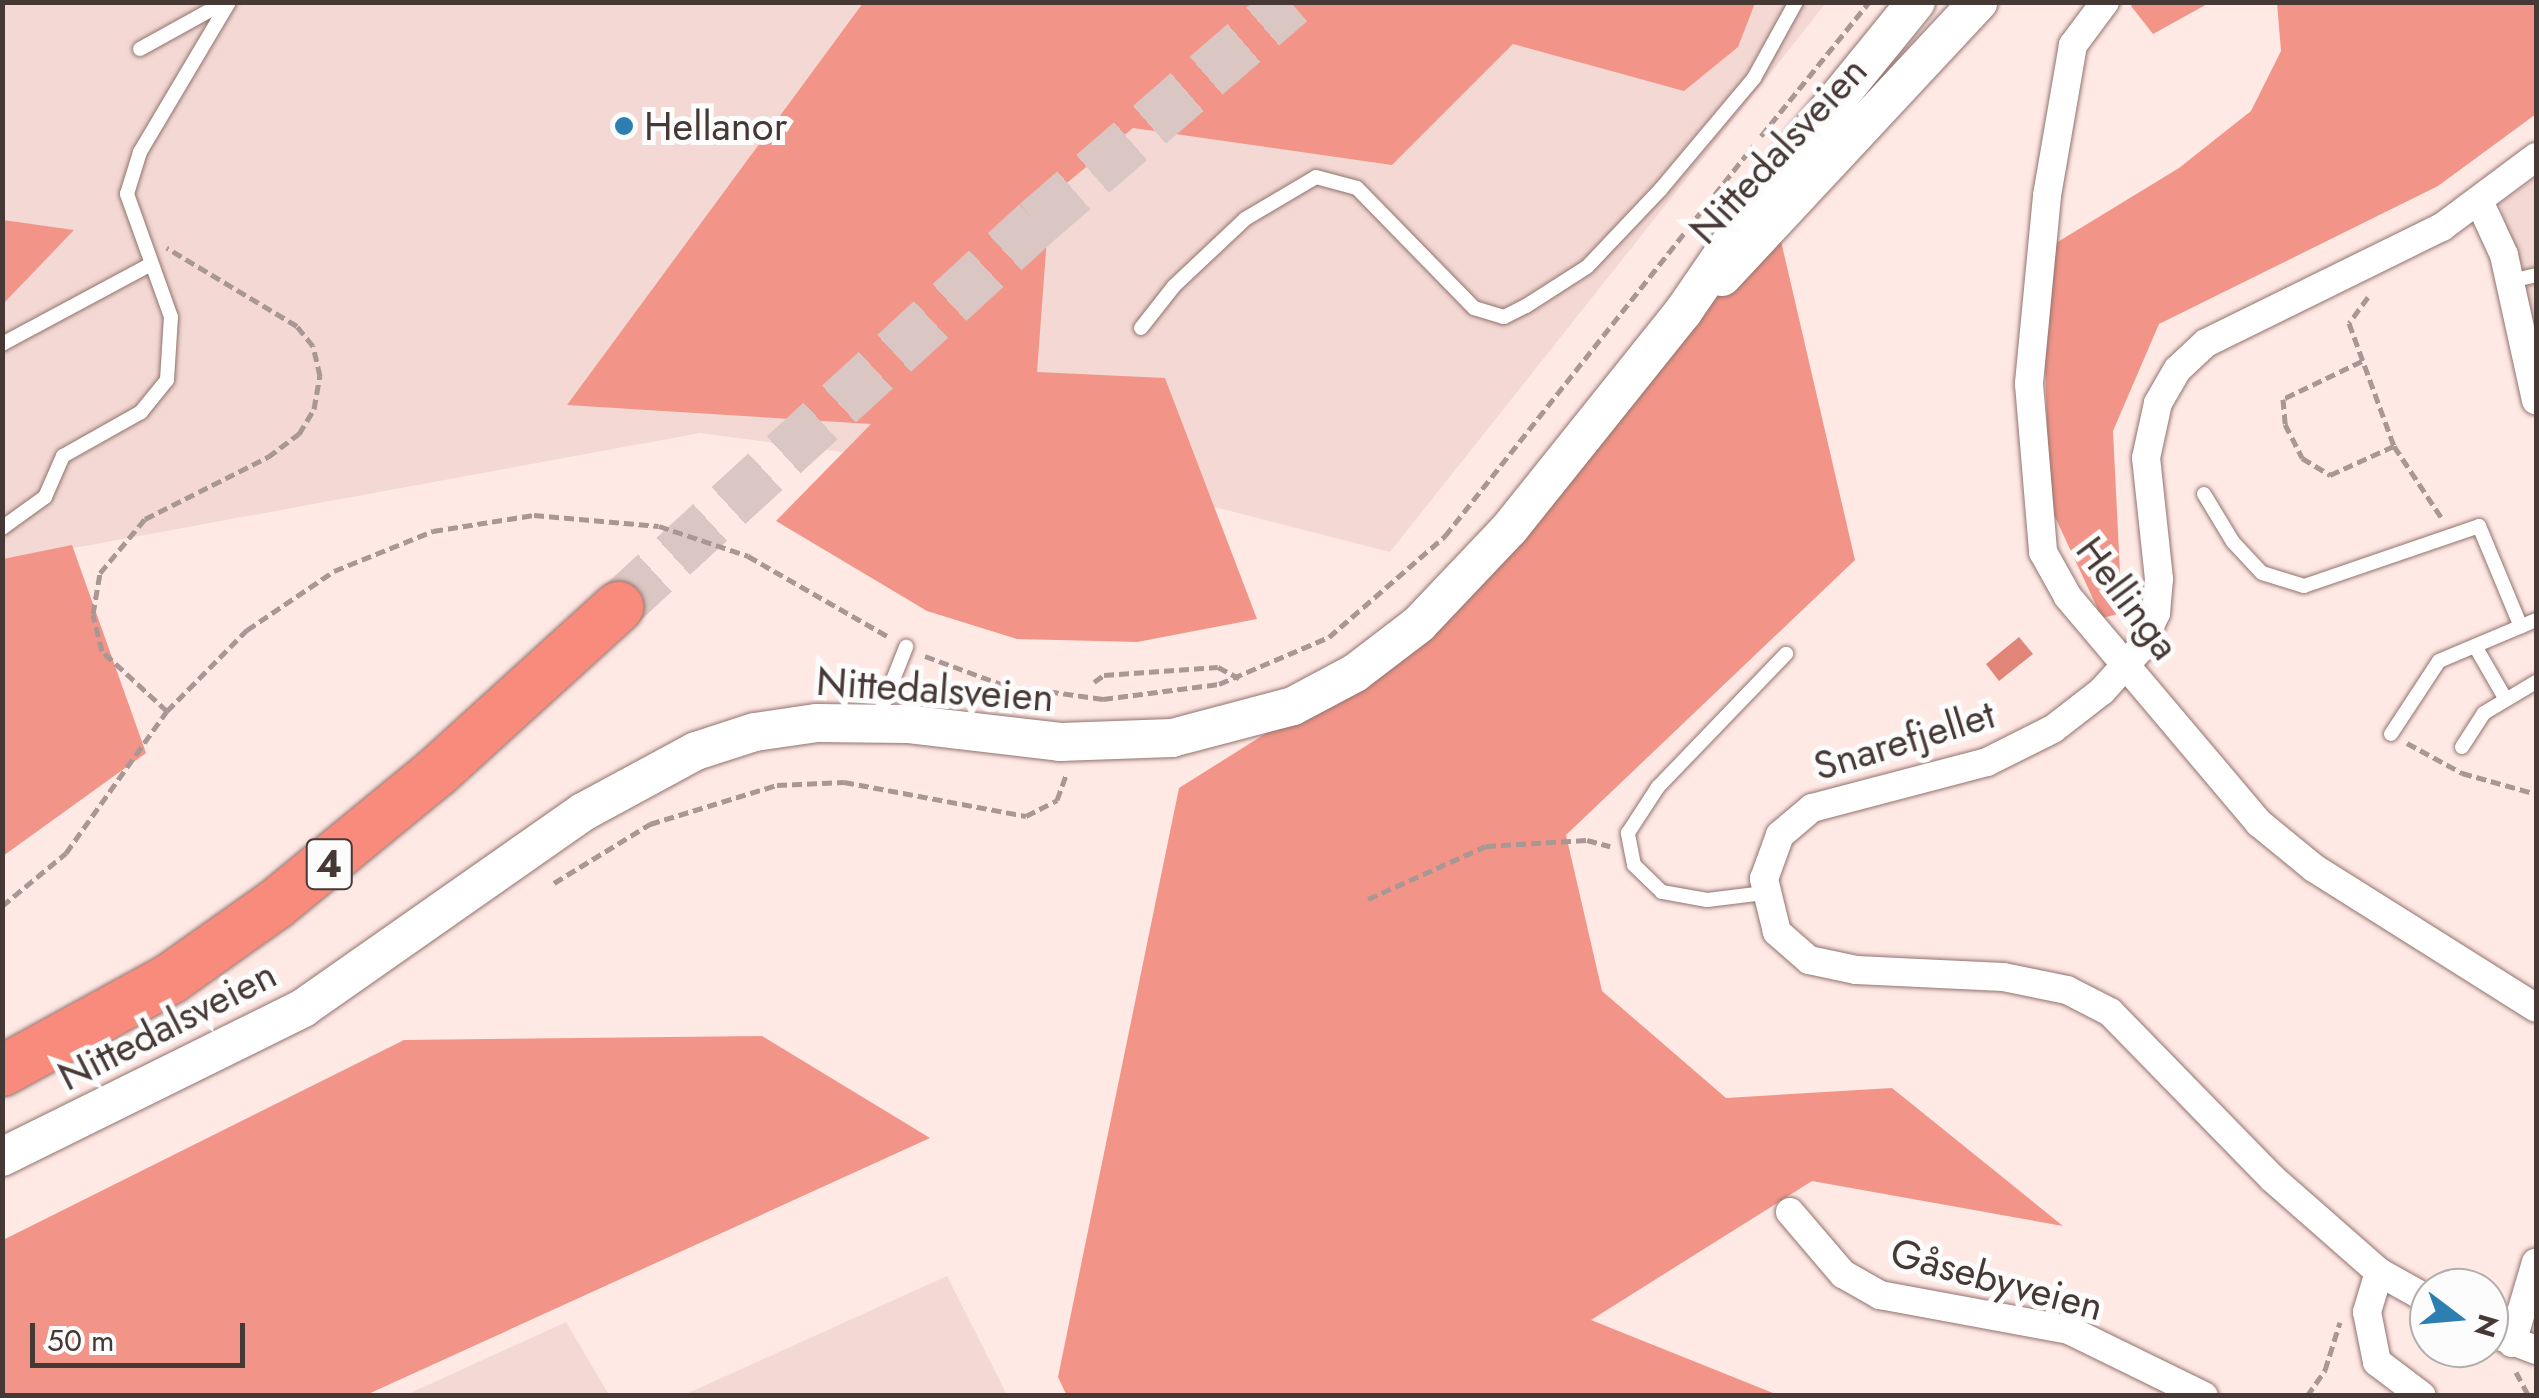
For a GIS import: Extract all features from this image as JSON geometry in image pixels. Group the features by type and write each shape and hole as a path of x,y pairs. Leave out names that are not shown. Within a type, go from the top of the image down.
{"highway":[{"name":"4","path":"2,1071 170,978 276,904 438,771 618,606"}],"main road":[{"name":"Nittedalsveien","path":"2,1157 303,1008 583,812 668,764 754,732 876,722 1060,742 1137,742 1232,726 1325,690 1384,652 1449,596 1684,312 1744,217 1916,2"},
{"name":"Nittedalsveien","path":"1684,312 1764,239 1978,2"}],"street":[{"name":"Hellinga","path":"2105,2 2073,46 2060,100 2032,340 2031,437 2043,552 2068,597 2280,842 2536,1008"},
{"name":"Snarefjellet","path":"1764,892 1773,847 1800,815 2019,747 2082,708 2127,665 2156,613 2159,579 2146,458 2158,403 2178,368 2206,342 2480,203 2536,157"},
{"path":"2480,203 2524,278 2536,401"},
{"path":"1764,892 1777,932 1809,960 1856,970 2004,978 2067,990 2110,1012 2273,1179 2372,1266 2409,1288"},
{"name":"Gåsebyveien","path":"1790,1212 1844,1274 1880,1295 2070,1330 2204,1396"},
{"path":"2512,1342 2536,1262"},
{"path":"2372,1266 2368,1312 2376,1362 2422,1396"}],"lane":[{"path":"140,49 227,2"},
{"path":"2,528 45,498 63,456 140,412 167,380 171,317 140,240 128,194 140,152 227,2"},
{"path":"1141,328 1174,286 1245,219 1316,177 1357,188 1474,308 1504,317 1587,267 1661,190 1754,78 1796,2"},
{"path":"2,344 151,264"},
{"path":"2204,494 2248,560 2283,583 2338,579 2448,531 2479,526 2485,531 2521,627"},
{"path":"2392,734 2439,661 2536,620"},
{"path":"2475,646 2504,698"},
{"path":"876,722 906,647"},
{"path":"1764,892 1685,899 1648,883 1628,850 1638,809 1786,654"},
{"path":"2462,747 2484,713 2536,682"}],"path":[{"path":"2,906 66,853 167,711 247,630 334,571 434,531 518,517 630,521 715,543 812,589 906,647 1004,686 1067,697 1166,694 1238,678 1342,628 1444,536 1868,2"},
{"path":"140,240 163,246 297,326 313,346 320,376 314,409 299,434 268,458 145,520 100,572 94,614 102,651 167,711"},
{"path":"2375,293 2350,316 2362,361 2394,446 2411,464 2448,531"},
{"path":"2362,361 2283,399 2285,424 2302,458 2330,475 2394,446"},
{"path":"1094,682 1104,675 1218,667 1238,678"},
{"path":"554,883 650,824 776,785 844,782 1026,816 1057,800 1067,774"},
{"path":"1368,899 1430,866 1500,844 1587,840 1628,850"},
{"path":"2307,1396 2325,1370 2350,1288 2372,1266"}],"shaded area":[{"path":"2136,2 2209,3 2153,34 2131,6"},
{"path":"3,3 1826,3 1390,552 1176,497 700,433 3,561"},
{"path":"863,3 1755,3 1738,47 1684,91 1513,44 1392,165 1133,128 1050,197 1037,372 1165,378 1257,619 1137,642 1017,639 927,611 776,521 871,424 567,405"},
{"path":"2277,3 2536,3 2536,114 2438,186 2159,324 2113,431 2122,613 2102,618 2050,506 2045,367 2056,243 2179,168 2251,111 2281,51"},
{"path":"2536,178 2536,341 2500,203"},
{"path":"1768,185 1855,560 1566,835 1602,991 1726,1098 1892,1088 2063,1226 1812,1181 1591,1320 1778,1395 1067,1396 1058,1377 1179,788 1300,712 1442,603"},
{"path":"2,220 74,230 3,304"},
{"path":"72,545 146,753 3,856 3,559"},
{"path":"2019,637 2033,654 1999,681 1986,664"},
{"path":"762,1036 930,1138 366,1395 3,1395 3,1240 404,1040"},
{"path":"947,1276 1007,1395 684,1395"},
{"path":"566,1322 609,1395 406,1395"}],"tunnel":[{"path":"618,607 1036,223 1291,2"}],"place":[{"name":"Hellanor","path":"624,126"}]}
